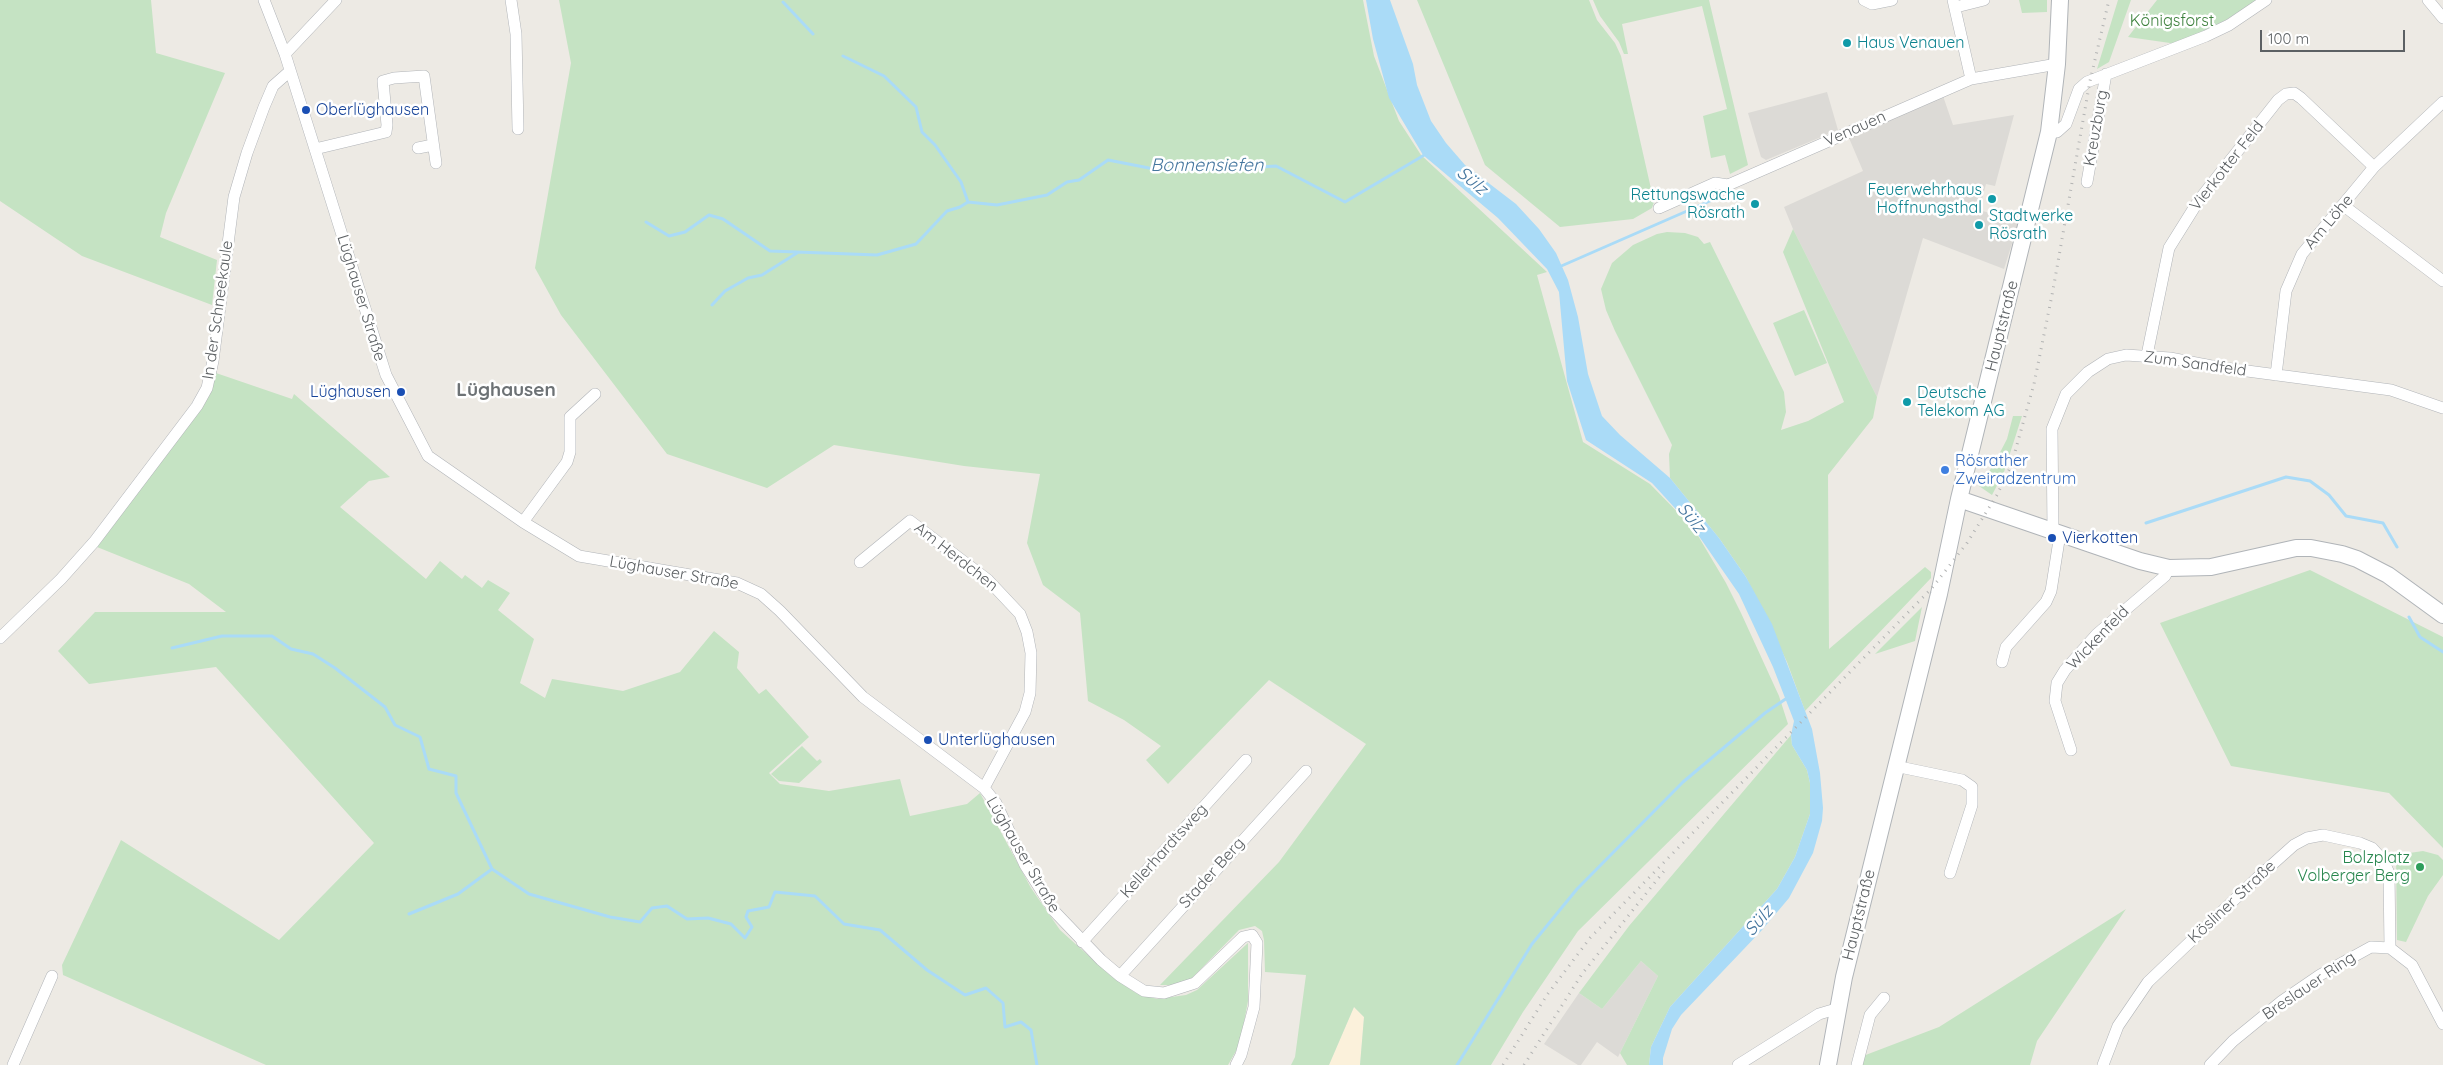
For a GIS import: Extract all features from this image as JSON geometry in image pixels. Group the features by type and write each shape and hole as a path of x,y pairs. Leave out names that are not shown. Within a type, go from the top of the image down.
{"main road":[{"name":"Hauptstraße","path":"1828,1065 1836,1009 1939,594 1959,499 2030,220 2050,132 2057,64 2060,0"},
{"path":"1959,499 2140,561 2169,568 2210,567 2287,549 2311,548 2327,550 2357,558 2370,565 2443,615"}],"street":[{"name":"Lüghauser Straße","path":"264,0 290,71 383,367 428,456 523,522 578,556 737,583 752,588 780,611 863,697 984,788 996,803 1025,865 1058,917 1082,942 1120,976 1152,993 1185,988 1195,984 1243,937 1252,935 1257,943 1254,1007 1241,1055 1236,1065"},
{"path":"284,54 336,0"},
{"path":"511,0 516,34 518,129"},
{"path":"1864,0 1872,4 1892,0"},
{"path":"1971,79 1955,3 1984,0"},
{"name":"Kreuzburg","path":"2050,132 2057,132 2066,124 2082,85 2206,36 2229,25 2266,0"},
{"path":"2428,0 2443,18"},
{"name":"Venauen","path":"1659,208 1715,183 1728,185 1971,79 2057,64"},
{"name":"In der Schneekaule","path":"0,638 83,556 197,406 207,388 213,361 234,197 246,153 273,86 290,71"},
{"name":"Kreuzburg","path":"2087,182 2106,74"},
{"path":"315,149 386,132 383,81 424,76 436,163"},
{"name":"Vierkotter Feld","path":"2147,355 2169,248 2199,200 2278,100 2286,94 2294,93 2374,167"},
{"name":"Am Löhe","path":"2276,375 2286,290 2302,254 2344,206 2374,167 2443,102"},
{"path":"418,148 433,145"},
{"path":"2344,206 2443,281"},
{"name":"Zum Sandfeld","path":"2057,532 2052,430 2066,394 2088,372 2108,360 2126,355 2147,355 2391,390 2443,408"},
{"path":"523,522 567,462 570,452 570,417 595,394"},
{"name":"Am Herdchen","path":"860,562 910,521 988,580 1020,614 1027,632 1031,653 1030,693 1025,712 984,788"},
{"path":"2002,662 2006,647 2046,602 2051,591 2057,532"},
{"name":"Wickenfeld","path":"2071,750 2055,701 2057,683 2065,670 2097,634 2165,576 2169,568"},
{"name":"Kellerhardtsweg","path":"1082,942 1246,760"},
{"path":"1895,766 1962,780 1972,787 1972,805 1950,873"},
{"name":"Stader Berg","path":"1120,976 1306,771"},
{"name":"Kösliner Straße","path":"2103,1065 2118,1026 2148,982 2256,879 2294,845 2307,838 2323,835 2360,843 2372,848 2383,860 2388,873 2390,948"},
{"name":"Breslauer Ring","path":"2210,1065 2265,1014 2320,975 2362,950 2371,947 2390,948"},
{"path":"2390,948 2402,955 2415,969 2443,1024"},
{"path":"13,1065 52,976"},
{"path":"1857,1065 1870,1015 1884,998"},
{"path":"1738,1065 1819,1014 1836,1009"}],"shaded area":[{"path":"1827,92 1838,130 1766,160 1761,157 1748,113"},
{"path":"1943,96 1953,125 2014,115 1995,186 1986,184 1979,210 2019,221 2004,269 1923,238 1877,397 1793,229 1784,207 1863,171 1849,138"},
{"path":"1641,961 1658,976 1618,1057 1597,1042 1581,1065 1578,1065 1544,1044 1579,993 1602,1009"},
{"path":"1354,1007 1364,1017 1360,1065 1329,1065"}],"green space":[{"path":"0,0 151,0 156,53 225,73 166,213 160,237 217,260 212,305 82,256 0,201"},
{"path":"559,0 1363,0 1374,56 1399,121 1421,155 1547,272 1537,275 1583,442 1650,484 1694,529 1726,583 1741,613 1779,696 1788,724 1578,931 1523,1012 1491,1065 1360,1065 1364,1017 1354,1007 1329,1065 1291,1065 1295,1057 1306,975 1265,972 1264,940 1262,931 1255,926 1239,930 1192,978 1177,985 1160,985 1279,862 1366,744 1269,680 1168,784 1146,760 1161,746 1124,720 1088,701 1080,613 1043,585 1027,543 1040,474 964,466 834,445 767,488 667,454 561,315 535,268 571,63"},
{"path":"1417,0 1589,0 1597,20 1615,43 1621,56 1654,202 1652,208 1633,219 1560,227 1485,165"},
{"path":"1593,0 1709,0 1748,165 1730,174 1725,155 1711,158 1703,116 1727,109 1702,6 1622,24 1628,54 1624,54 1619,42 1600,16"},
{"path":"2019,0 2047,0 2047,12 2022,13"},
{"path":"2118,0 2131,0 2109,62 2097,69"},
{"name":"Königsforst","path":"2157,0 2258,0 2226,20 2177,44 2128,37"},
{"path":"1793,229 1877,397 1873,418 1828,475 1829,649 1925,567 1931,572 1931,578 1805,711 1787,662 1746,577 1719,538 1670,478 1669,454 1672,445 1615,331 1606,310 1601,289 1612,263 1633,245 1657,234 1667,232 1685,233 1698,237 1704,244 1710,242 1784,392 1786,412 1781,430 1808,421 1844,402 1783,252"},
{"path":"1804,310 1827,363 1795,376 1773,323"},
{"path":"216,373 292,399 294,394 390,477 369,481 340,507 426,579 440,561 462,579 465,575 482,588 488,580 510,593 498,610 534,639 520,683 545,698 552,679 623,691 680,672 714,631 739,652 737,668 759,694 766,689 809,737 769,773 780,784 829,791 900,779 910,816 967,804 980,793 1031,888 1060,930 1111,976 1136,993 1157,999 1186,995 1197,990 1248,943 1248,1001 1240,1044 1228,1065 266,1065 63,975 62,965 121,840 279,940 374,843 216,667 89,684 58,651 95,612 226,612 189,584 97,547 196,416 211,392"},
{"path":"2013,416 2022,416 2004,472 1992,495 1979,486 1977,478 1987,474 1993,466 2007,439"},
{"path":"2310,570 2443,637 2443,848 2389,793 2231,766 2160,623"},
{"path":"1922,607 1915,641 1875,654"},
{"path":"1791,735 1792,745 1807,770 1810,783 1810,814 1795,857 1777,889 1670,1007 1651,1047 1649,1065 1627,1065 1620,1053 1658,976 1641,961 1602,1009 1579,993 1629,926"},
{"path":"802,746 817,761 820,759 822,762 799,783 779,781 771,774"},
{"path":"2423,851 2438,855 2443,860 2443,875 2428,896 2406,942 2397,940 2396,855"},
{"path":"2126,909 2037,1041 2030,1065 1861,1065 1863,1056 1939,1027"}],"water":[{"name":"Sülz","path":"1366,0 1390,0 1413,64 1417,85 1431,121 1446,143 1465,165 1516,204 1539,229 1556,253 1568,280 1578,317 1588,374 1602,416 1620,435 1670,478 1719,538 1746,577 1772,624 1812,729 1820,773 1823,808 1822,821 1813,853 1789,898 1762,930 1681,1015 1672,1029 1663,1058 1663,1065 1649,1065 1651,1047 1670,1007 1777,889 1795,857 1810,814 1810,783 1807,770 1792,745 1791,735 1794,721 1773,667 1739,594 1694,529 1652,483 1586,440 1567,381 1559,292 1547,269 1498,218 1423,155 1389,98 1373,39"}],"waterway":[{"path":"783,2 813,34"},
{"path":"843,56 884,76 916,107 922,132 935,145 961,182 968,202"},
{"name":"Bonnensiefen","path":"646,222 669,236 685,232 709,215 723,219 770,251 877,255 916,244 947,211 968,202 997,205 1047,195 1067,182 1079,180 1108,160 1149,168 1215,170 1276,166 1345,202 1426,154"},
{"path":"1559,267 1719,197"},
{"path":"712,305 725,291 748,278 762,275 797,253"},
{"path":"2146,523 2286,477 2310,481 2329,495 2346,516 2383,523 2397,547"},
{"path":"2409,617 2420,637 2443,652"},
{"path":"172,648 222,636 272,636 291,649 313,654 335,668 385,707 395,725 420,737 429,769 456,776 456,793 492,869 529,894 610,917 640,922 652,908 667,906 687,919 708,918 731,924 745,938 752,927 746,917 748,911 769,907 775,892 815,896 844,924 880,930 927,970 965,995 986,988 1003,1003 1005,1027 1021,1022 1031,1030 1037,1065"},
{"path":"1457,1065 1532,944 1577,889 1683,782 1765,713 1790,696"},
{"path":"409,914 458,894 492,869"}],"railway":[{"path":"1503,1065 1547,995 1590,938 1932,588 1967,543 1997,495 2011,466 2034,384 2053,290 2090,81 2109,0"},
{"path":"1524,1065 1582,974 1664,871"}],"place":[{"name":"Haus Venauen","path":"1847,43"},
{"name":"Oberlüghausen","path":"306,110"},
{"name":"Feuerwehrhaus Hoffnungsthal","path":"1992,199"},
{"name":"Rettungswache Rösrath","path":"1755,204"},
{"name":"Stadtwerke Rösrath","path":"1979,225"},
{"name":"Lüghausen","path":"401,392"},
{"name":"Deutsche Telekom AG","path":"1907,402"},
{"name":"Rösrather Zweiradzentrum","path":"1945,470"},
{"name":"Vierkotten","path":"2052,538"},
{"name":"Unterlüghausen","path":"928,740"},
{"name":"Bolzplatz Volberger Berg","path":"2420,867"}],"district":[{"name":"Lüghausen","path":"506,390"}]}
